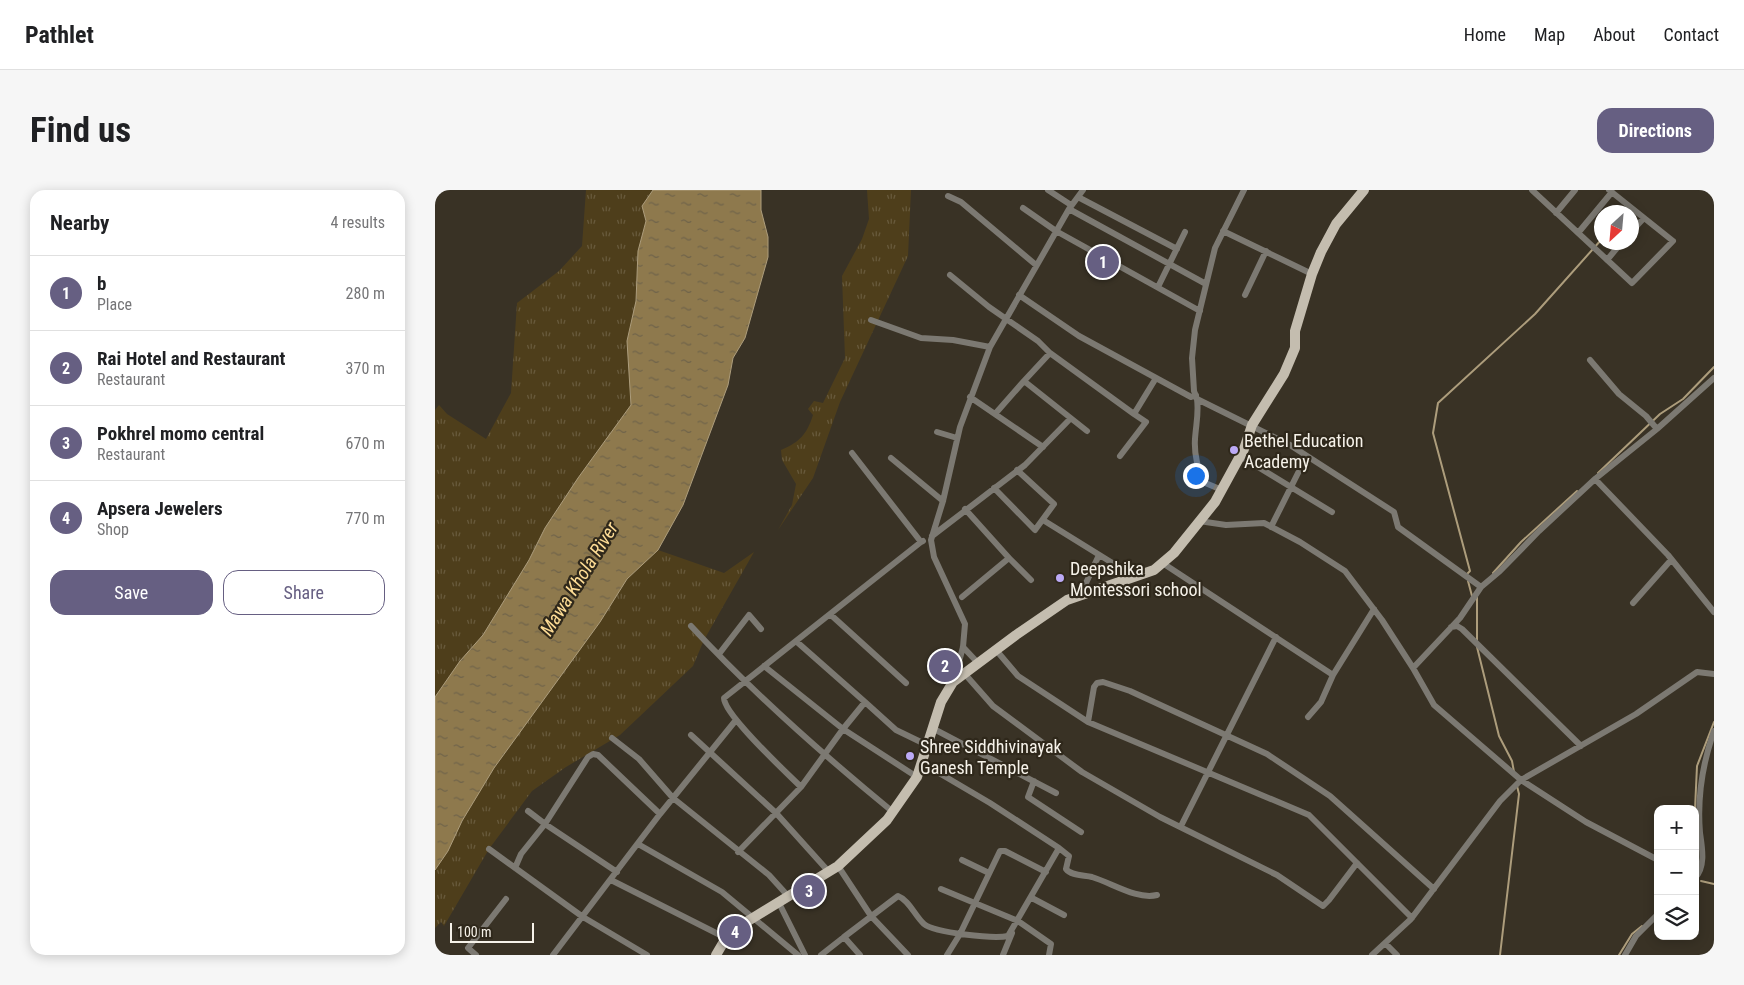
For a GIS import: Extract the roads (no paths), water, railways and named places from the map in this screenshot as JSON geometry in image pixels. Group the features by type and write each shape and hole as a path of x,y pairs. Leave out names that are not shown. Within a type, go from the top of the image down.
{"main road":[{"path":"716,955 726,938 752,918 838,866 893,812 917,777 941,702 953,682 1067,600 1136,578 1163,564 1215,502 1222,490 1240,456 1252,425 1290,362 1295,348 1295,331 1312,274 1336,224 1364,190"}],"street":[{"path":"1047,190 1070,207 1206,284"},
{"path":"953,682 963,647 965,624 934,557 931,543 943,501 957,438 970,397 990,347 1070,207 1083,190"},
{"path":"1222,490 1203,482 1199,472 1195,440 1199,414 1192,348 1215,248 1243,190"},
{"path":"1532,190 1556,213 1632,283 1673,241 1610,191 1578,233"},
{"path":"1556,213 1575,190"},
{"path":"948,196 961,202 1036,265"},
{"path":"1078,196 1177,249"},
{"path":"1023,208 1056,231 1200,311"},
{"path":"1639,223 1644,218"},
{"path":"1223,231 1312,274"},
{"path":"1159,287 1185,232"},
{"path":"1607,260 1615,250"},
{"path":"1245,294 1266,251"},
{"path":"950,275 1038,341 1050,354 1146,422 1120,456"},
{"path":"1019,295 1079,336 1191,397 1196,397 1252,425 1307,457 1394,512 1398,527 1481,587"},
{"path":"871,320 921,338 953,340 990,347"},
{"path":"995,414 1050,354"},
{"path":"1590,360 1619,394 1657,429"},
{"path":"1134,414 1156,378"},
{"path":"1413,668 1459,619 1481,587 1595,479 1657,429 1714,378"},
{"path":"1024,381 1087,431"},
{"path":"970,397 1043,447"},
{"path":"801,787 736,720 724,702 724,698 921,542 932,536 1017,470 1070,419"},
{"path":"937,432 957,438"},
{"path":"852,453 921,542"},
{"path":"1240,456 1332,512"},
{"path":"1271,527 1307,457"},
{"path":"891,458 943,501"},
{"path":"994,488 1035,530 1054,504 1017,470"},
{"path":"1595,479 1671,560 1714,612"},
{"path":"965,509 1031,580"},
{"path":"1043,520 1136,578"},
{"path":"1199,521 1226,525 1264,523 1345,571 1374,609 1413,668 1434,705 1521,780 1586,822 1654,858"},
{"path":"1086,594 1087,583 1099,555"},
{"path":"962,597 1009,558"},
{"path":"1633,603 1671,560"},
{"path":"1163,564 1333,675"},
{"path":"1309,717 1321,702 1333,675 1374,609"},
{"path":"719,654 749,615 761,629"},
{"path":"831,615 906,683"},
{"path":"1459,619 1461,628 1581,746"},
{"path":"691,626 744,683 823,755 893,812"},
{"path":"1451,627 1461,628"},
{"path":"1181,826 1276,637"},
{"path":"797,642 896,730 927,745"},
{"path":"963,647 978,663"},
{"path":"995,650 1018,676 1088,722 1309,815 1412,918"},
{"path":"764,666 843,729 917,777"},
{"path":"1372,955 1412,918 1500,801 1521,780 1636,714 1697,672 1714,674"},
{"path":"964,673 993,706 1082,772 1181,826 1277,875 1323,906 1357,863"},
{"path":"1088,722 1094,687 1097,683 1103,682 1130,692 1267,754 1330,796 1434,890"},
{"path":"738,852 801,787 823,755 865,702"},
{"path":"553,955 660,814 736,720"},
{"path":"932,728 1056,792"},
{"path":"1699,874 1702,861 1699,813 1701,775 1714,731"},
{"path":"691,735 776,813 829,872"},
{"path":"612,738 639,759 673,798 769,875 788,896"},
{"path":"515,868 521,854 545,824 588,757 593,754 597,754 660,814"},
{"path":"922,763 991,803 1059,848 1069,856 1066,869 1070,873 1090,877 1145,897 1157,895"},
{"path":"1034,781 1028,797 1081,832"},
{"path":"528,810 545,824 617,872"},
{"path":"638,844 722,892 789,952 798,955"},
{"path":"1003,955 1018,920 1059,848"},
{"path":"489,849 583,917 647,955"},
{"path":"947,955 960,934 989,873 1003,850 1046,872"},
{"path":"962,860 989,873"},
{"path":"838,866 871,916 908,955"},
{"path":"611,880 726,938"},
{"path":"941,889 975,901 1018,920 1051,944 1049,955"},
{"path":"821,955 897,896 903,899 923,923 930,928 960,934 1005,937 1014,928"},
{"path":"1031,898 1064,916"},
{"path":"476,955 468,948 506,899"},
{"path":"778,901 805,955"},
{"path":"1625,955 1636,936 1654,918"},
{"path":"844,937 860,955"},
{"path":"1385,943 1397,955"}],"water":[{"name":"Mawa Khola River","path":"653,190 761,190 761,210 768,237 768,257 745,338 733,358 728,385 683,505 658,550 627,579 600,622 494,768 462,821 448,851 435,870 435,697 460,661 483,635 529,560 545,528 578,478 631,405 627,341 636,301 638,251 646,221 642,206"}],"waterway":[{"path":"1467,574 1470,571 1433,433 1438,403 1535,314 1594,248"},
{"path":"1598,473 1660,414 1683,399 1714,367"},
{"path":"1493,573 1521,542 1577,491"},
{"path":"1468,581 1472,596"},
{"path":"1477,597 1477,640"},
{"path":"1477,647 1499,736 1512,761 1514,772"},
{"path":"1695,805 1697,766 1714,722"},
{"path":"1500,955 1519,794 1517,786"},
{"path":"1701,881 1714,884"},
{"path":"1619,955 1632,934 1642,926"}],"place":[{"name":"b","path":"1103,262"},
{"name":"Bethel Education Academy","path":"1234,450"},
{"name":"Deepshika Montessori school","path":"1060,578"},
{"name":"Rai Hotel and Restaurant","path":"945,666"},
{"name":"Shree Siddhivinayak Ganesh Temple","path":"910,756"},
{"name":"Pokhrel momo central","path":"809,891"},
{"name":"Apsera Jewelers","path":"735,932"}]}
